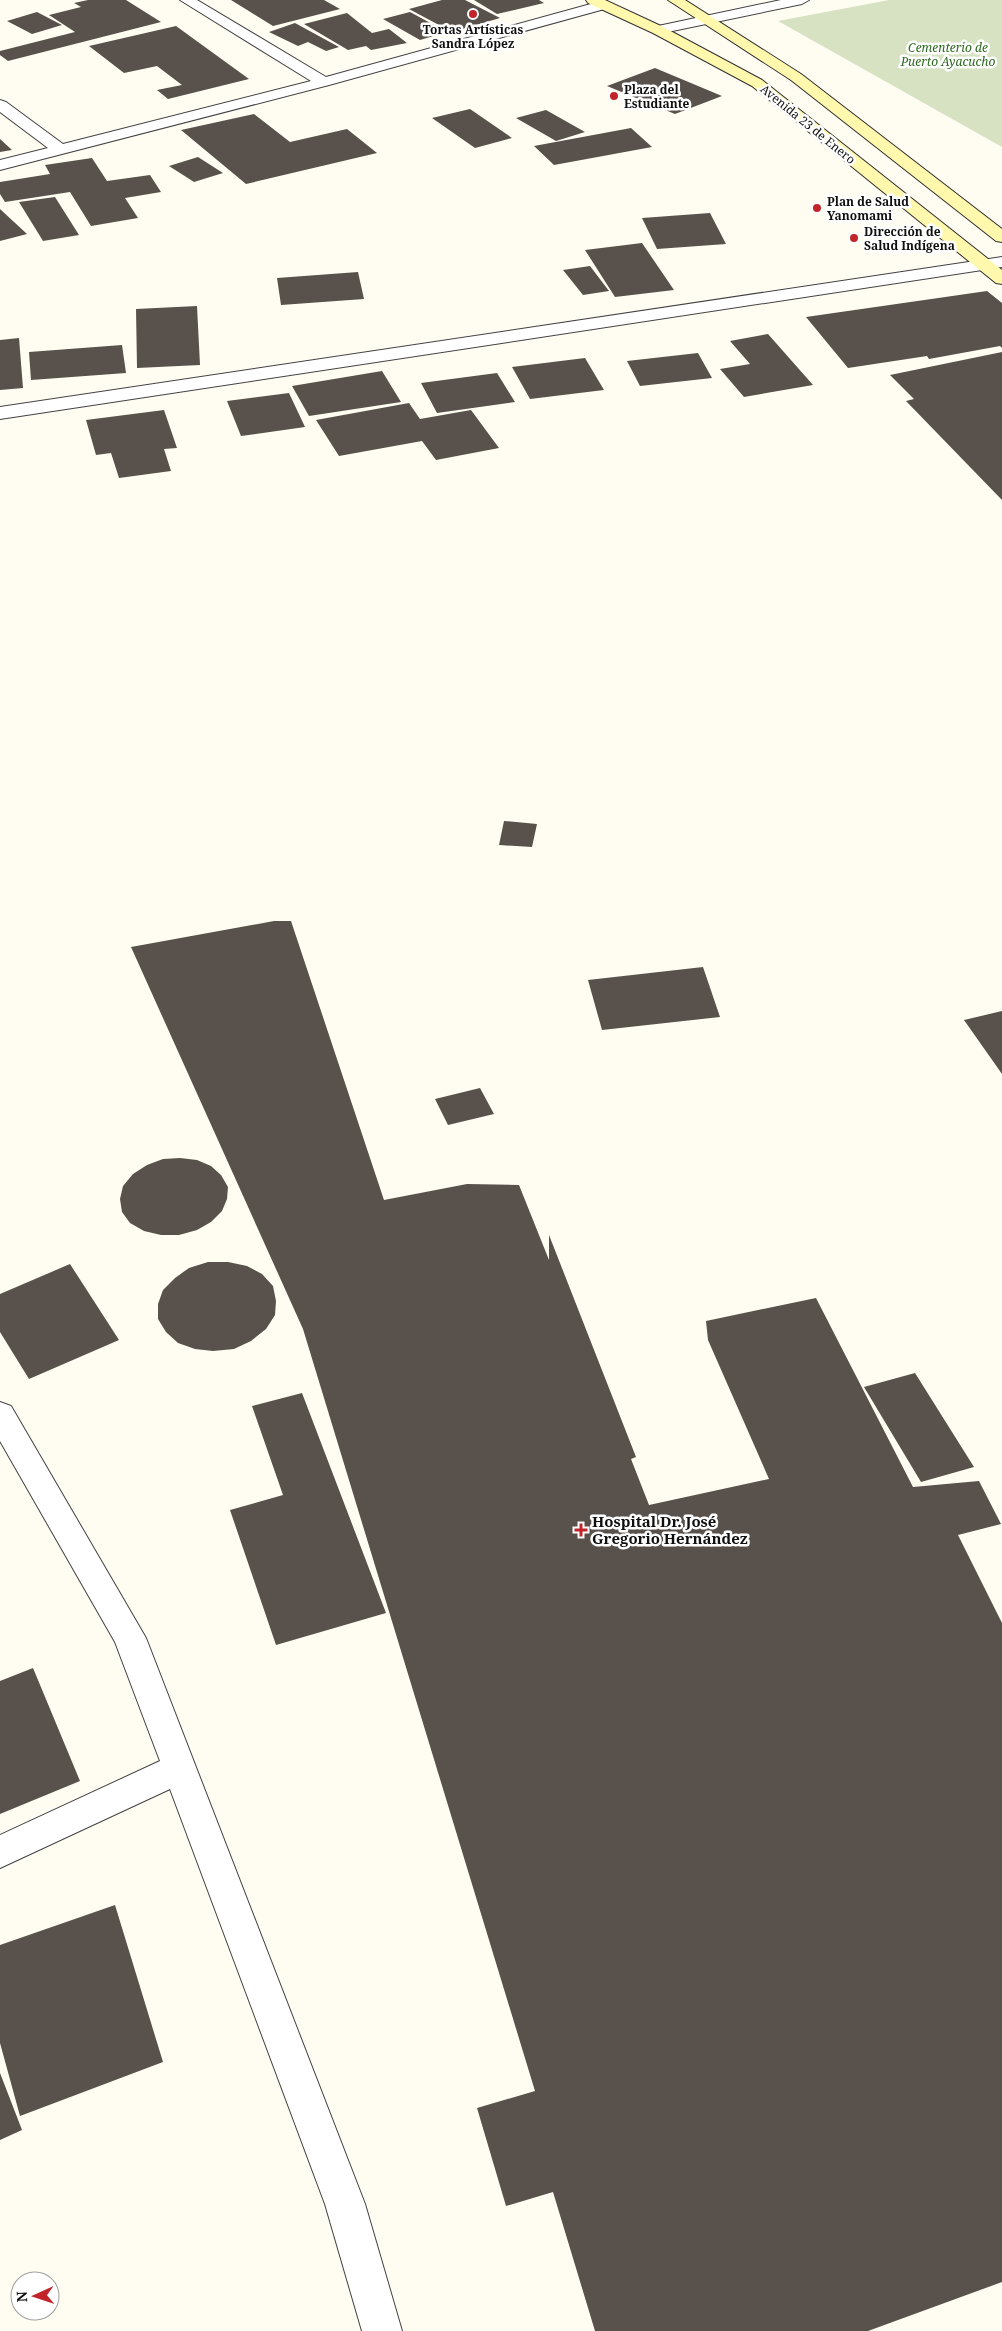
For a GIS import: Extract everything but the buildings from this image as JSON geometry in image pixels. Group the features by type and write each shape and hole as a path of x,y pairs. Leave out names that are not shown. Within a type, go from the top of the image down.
{"main road":[{"name":"Avenida 23 de Enero","path":"675,0 796,77 1002,237"},
{"name":"Avenida 23 de Enero","path":"598,2 658,30 757,83 993,263 1002,279"}],"street":[{"path":"187,0 324,82"},
{"path":"658,30 802,0"},
{"path":"0,165 60,148 324,82 598,2"},
{"path":"0,105 60,148"},
{"path":"0,414 993,263"},
{"path":"0,1414 130,1638 345,2204 382,2331"},
{"path":"0,1852 180,1768"}],"green space":[{"name":"Cementerio de Puerto Ayacucho","path":"889,0 1002,0 1002,147 778,21"}],"place":[{"name":"Tortas Artísticas Sandra López","path":"473,14"},
{"name":"Plaza del Estudiante","path":"614,96"},
{"name":"Plan de Salud Yanomami","path":"817,208"},
{"name":"Dirección de Salud Indígena","path":"854,238"},
{"name":"Hospital Dr. José Gregorio Hernández","path":"581,1530"}]}
